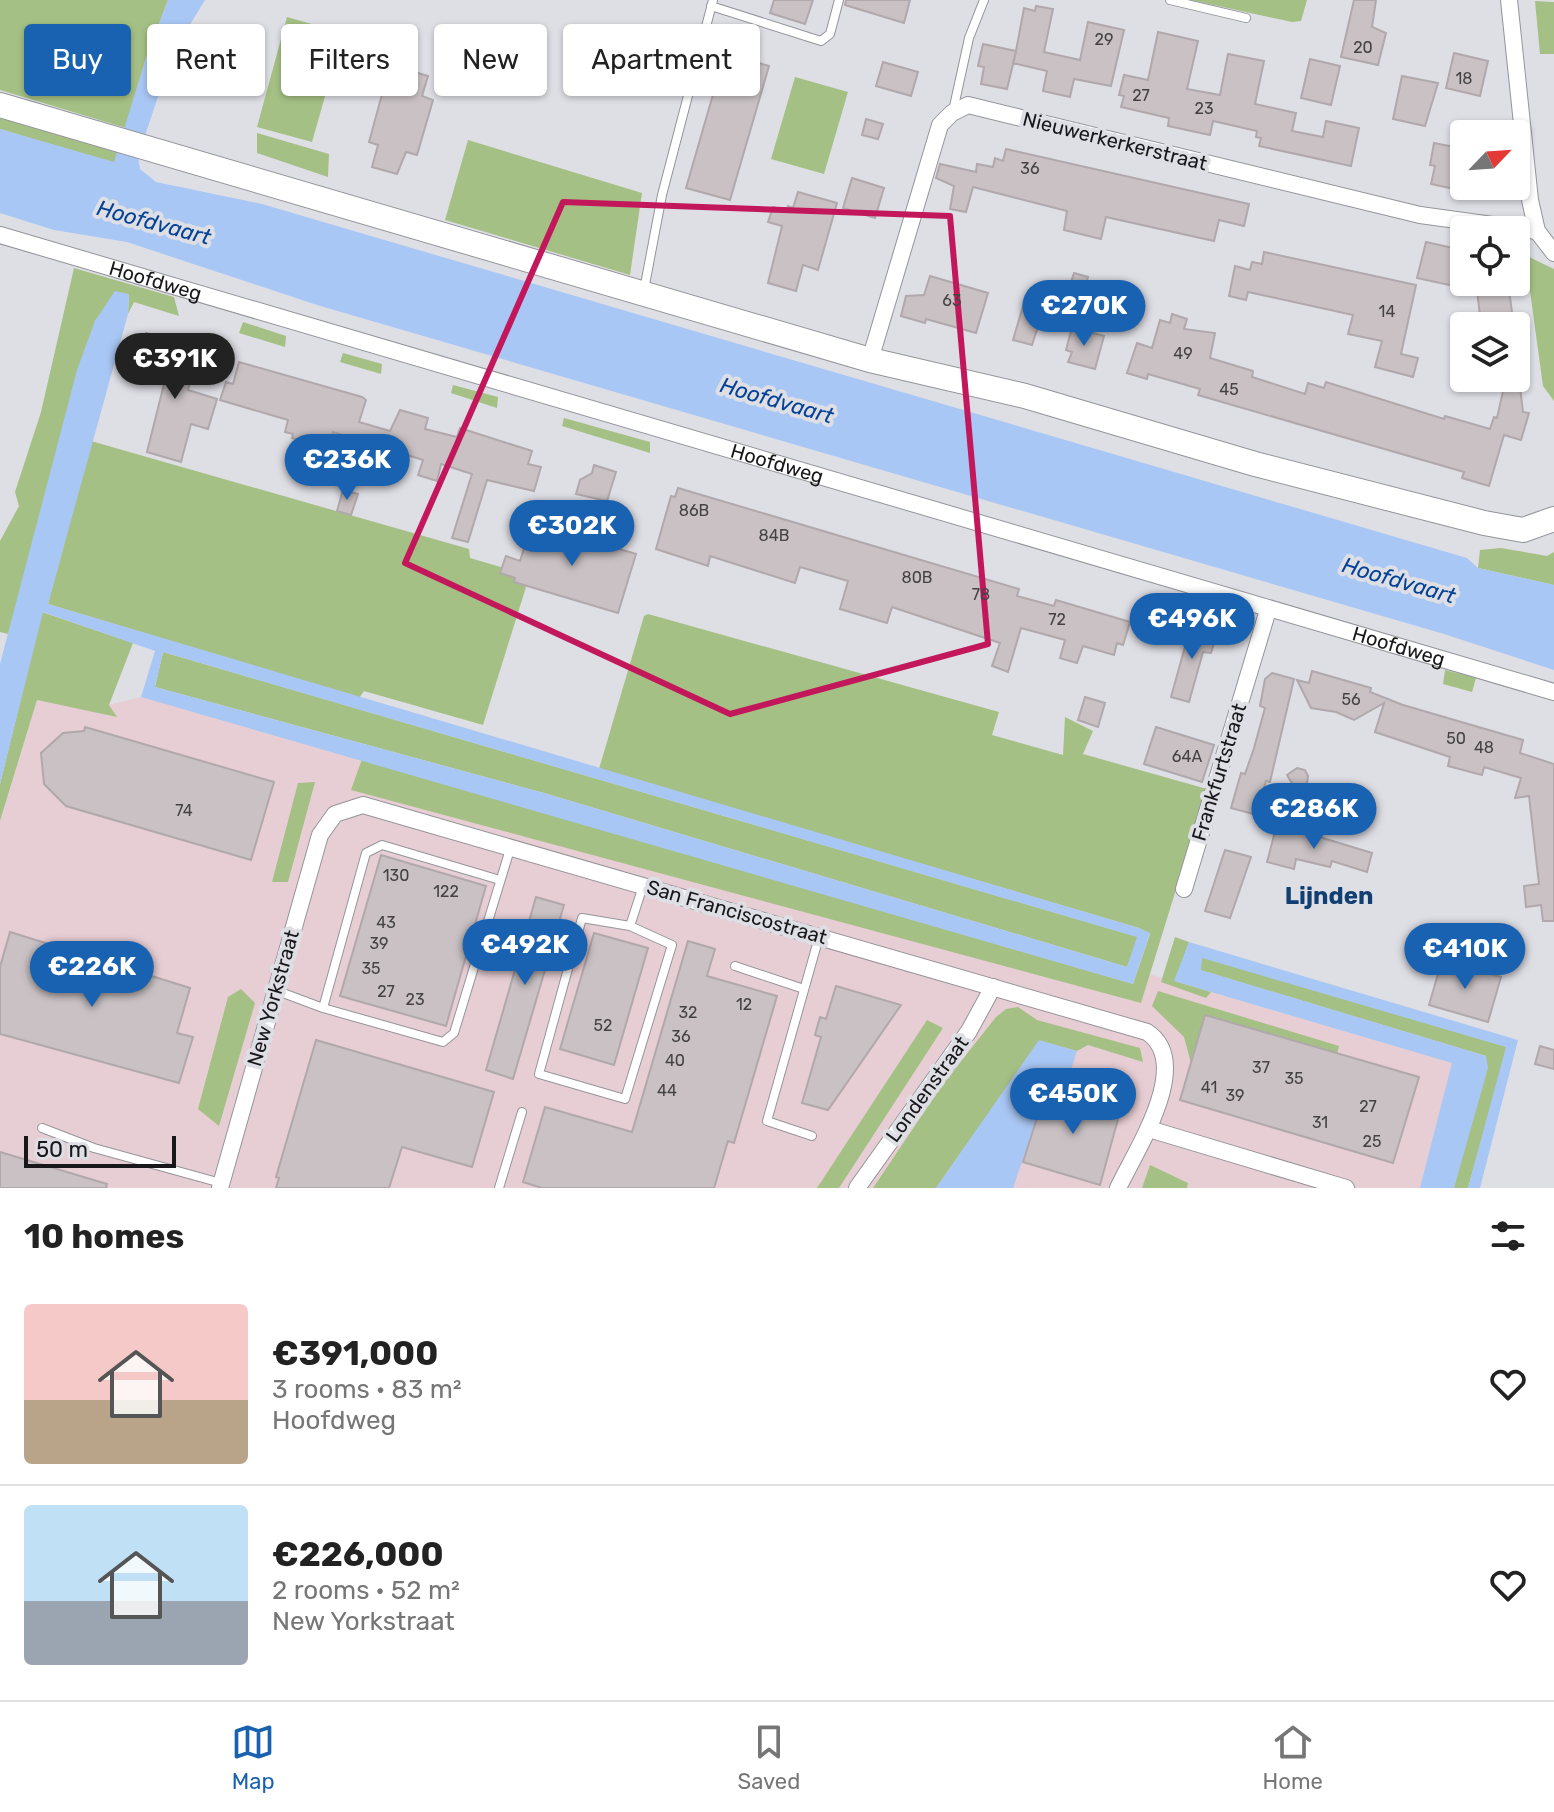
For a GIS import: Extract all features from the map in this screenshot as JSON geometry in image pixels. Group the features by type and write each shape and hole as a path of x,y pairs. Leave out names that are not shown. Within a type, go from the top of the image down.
{"street":[{"path":"1509,0 1530,200 1537,231 1554,253"},
{"path":"0,105 870,360 1025,396 1255,464 1484,523 1523,530 1554,519"},
{"name":"Nieuwerkerkerstraat","path":"952,113 968,105 1420,215 1537,231"},
{"path":"870,360 940,125 952,113"},
{"name":"Hoofdweg","path":"0,235 1554,692"},
{"name":"Frankfurtstraat","path":"1184,889 1268,610"},
{"name":"San Franciscostraat","path":"335,814 354,806 374,806 1139,1028 1163,1046 1166,1062 1149,1129"},
{"name":"New Yorkstraat","path":"221,1186 274,989 320,835 335,814"},
{"name":"Londenstraat","path":"857,1188 969,1031 993,987"},
{"path":"1118,1188 1149,1129 1346,1188"}],"lane":[{"path":"643,295 662,195 712,3 821,41 830,34 839,0"},
{"path":"952,113 969,38 984,0"},
{"path":"1170,0 1246,18"},
{"path":"323,1008 366,853 382,845 500,880"},
{"path":"274,989 323,1008 443,1042 454,1033 511,846"},
{"path":"630,926 643,885"},
{"path":"582,918 630,926 672,945 625,1099 539,1074 582,918"},
{"path":"812,1136 767,1121 820,936"},
{"path":"735,966 804,989"},
{"path":"499,1188 522,1112"},
{"path":"42,1128 94,1148 221,1186"}],"highlighted area":[{"path":"563,202 950,216 988,644 730,714 405,563"}],"shaded area":[{"path":"141,697 1174,981 1453,1063 1421,1188 0,1188 0,821 37,700 115,716 109,705"}],"green space":[{"path":"0,0 168,0 159,24 147,24 147,56 126,128 0,90"},
{"path":"1191,0 1307,0 1301,21 1292,22"},
{"path":"1535,1 1554,2 1554,54 1540,54"},
{"path":"287,17 312,24 285,24"},
{"path":"281,39 281,96 325,96 312,142 257,127"},
{"path":"795,77 848,92 824,174 771,159"},
{"path":"0,114 119,152 114,163 0,129"},
{"path":"257,133 329,154 328,177 257,153"},
{"path":"468,140 642,193 630,275 445,220"},
{"path":"1530,257 1554,269 1554,401 1543,386 1530,291"},
{"path":"74,268 174,297 179,316 134,302 128,314 129,294 109,304 95,321 8,634 0,632 0,541 19,506 15,492 41,412"},
{"path":"243,322 286,336 285,347 239,333"},
{"path":"343,353 382,364 381,374 340,362"},
{"path":"453,385 498,397 497,408 451,393"},
{"path":"564,418 650,442 650,453 562,426"},
{"path":"91,441 469,549 470,558 518,572 526,587 483,725 364,691 359,698 48,604"},
{"path":"1501,548 1547,556 1554,552 1554,585 1478,568 1480,550"},
{"path":"42,612 133,643 109,705 117,717 37,700 0,821 0,784"},
{"path":"648,614 999,712 992,735 1063,755 1065,717 1093,731 1083,754 1207,789 1141,1003 351,790 362,759 1133,984 1150,934 1139,928 599,769 644,616"},
{"path":"163,652 1138,937 1127,967 544,793 155,687"},
{"path":"1445,670 1476,678 1472,692 1443,684"},
{"path":"315,782 288,882 272,882 298,783"},
{"path":"1175,937 1189,942 1175,981 1211,992 1206,998 1161,982"},
{"path":"1202,957 1507,1047 1468,1188 1454,1188 1486,1056 1200,970"},
{"path":"241,989 255,1003 219,1126 198,1109 228,997"},
{"path":"1158,991 1339,1046 1337,1054 1205,1015 1191,1063 1184,1037 1152,1006"},
{"path":"1018,1007 1037,1020 1140,1048 1143,1062 1088,1045 1077,1051 1039,1041 936,1188 873,1188 943,1084 996,1017 1006,1009"},
{"path":"927,1020 943,1028 839,1188 817,1188"},
{"path":"1150,1165 1188,1183 1187,1188 1142,1188"}],"water":[{"path":"168,0 205,0 190,24 159,24"},
{"name":"Hoofdvaart","path":"147,56 147,96 158,96 138,157 140,169 156,182 262,204 1467,558 1478,568 1554,585 1554,670 1444,634 317,305 127,242 54,230 0,213 0,129 114,162"},
{"path":"115,291 129,294 128,314 48,604 1139,928 1150,933 1133,984 141,697 155,651 43,612 0,784 0,664 77,370 95,321","holes":["163,652 1137,937 1127,967 544,793 155,687"]},
{"path":"1189,942 1518,1040 1480,1188 1468,1188 1506,1047 1202,958 1201,970 1486,1056 1488,1068 1454,1188 1420,1188 1452,1063 1174,981"},
{"path":"1039,1040 1077,1051 1063,1094 1047,1089 1013,1188 936,1188"}],"building":[{"path":"774,0 813,0 805,24 770,13"},
{"path":"846,0 910,0 904,23 845,5"},
{"path":"1354,0 1376,0 1372,27 1386,33 1378,65 1341,57"},
{"path":"1036,6 1053,9 1044,52 1080,60 1088,22 1124,30 1111,86 1074,79 1070,97 1043,91 1047,71 1013,63 1007,89 981,84 984,67 978,66 983,44 1016,51 1024,8 1035,11"},
{"path":"1158,32 1198,41 1187,89 1220,95 1228,54 1264,61 1255,104 1296,113 1292,131 1323,137 1326,121 1359,128 1351,166 1259,146 1261,138 1256,137 1257,131 1213,121 1210,135 1168,126 1169,118 1121,107 1124,96 1119,95 1124,75 1148,80"},
{"path":"1454,53 1488,61 1480,96 1446,88"},
{"path":"1310,59 1340,66 1331,105 1301,98"},
{"path":"883,62 918,72 911,96 876,86"},
{"path":"760,63 769,66 730,200 686,188 713,96 760,96"},
{"path":"418,73 428,76 422,96 433,100 417,155 406,152 397,174 372,167 378,145 369,142 382,96 418,96"},
{"path":"1402,76 1438,83 1425,126 1393,119"},
{"path":"866,119 883,124 878,139 862,135"},
{"path":"1434,143 1450,146 1450,188 1431,184 1435,166 1430,165"},
{"path":"1006,149 1249,204 1244,226 1219,220 1214,241 1106,217 1101,239 1064,230 1067,211 973,187 966,212 950,209 954,186 936,178 940,164 976,172 977,164 993,167 995,158 1003,161"},
{"path":"852,178 884,188 875,218 843,208"},
{"path":"798,192 837,203 818,270 803,265 796,291 768,283 782,226 768,222 773,207 787,211 788,206 793,208"},
{"path":"1426,242 1450,247 1450,285 1417,278"},
{"path":"1264,252 1416,285 1401,354 1418,358 1413,377 1375,367 1382,341 1348,334 1353,315 1248,292 1246,300 1229,296 1235,266 1250,270 1252,262 1262,264"},
{"path":"1074,273 1088,277 1074,326 1041,317 1032,345 1013,340 1026,296 1045,301 1049,289 1067,294"},
{"path":"930,276 988,293 976,333 926,319 925,323 901,316 906,296 924,295"},
{"path":"1478,296 1510,296 1512,312 1480,312"},
{"path":"1172,314 1187,319 1184,329 1215,333 1210,358 1253,371 1252,377 1305,394 1308,383 1324,388 1326,382 1444,419 1445,416 1490,429 1494,417 1497,418 1503,392 1521,392 1523,412 1529,413 1521,440 1504,435 1489,486 1462,478 1464,472 1198,395 1200,389 1148,374 1147,379 1127,373 1137,343 1152,348 1160,320 1170,323"},
{"path":"1072,327 1104,336 1095,369 1068,362 1072,352 1066,350"},
{"path":"146,333 167,339 164,350 196,359 188,390 217,399 208,429 191,424 181,462 147,452 167,372 149,367 151,362 139,359"},
{"path":"239,362 362,397 366,400 359,422 390,431 400,410 428,418 425,429 457,437 460,428 532,451 528,464 541,467 534,491 487,480 468,542 452,538 472,474 441,464 437,481 418,475 423,460 333,432 329,450 292,438 293,434 285,432 288,420 220,400 226,382 233,384"},
{"path":"594,465 616,472 607,501 576,494 580,480 592,473"},
{"path":"678,488 1019,589 1017,596 1054,606 1056,600 1130,622 1123,645 1117,643 1114,655 1083,646 1077,663 1060,658 1065,640 1021,628 1008,672 992,666 1000,643 892,607 887,623 840,609 848,581 800,567 795,583 710,556 708,566 656,549 671,496 675,497"},
{"path":"343,490 358,494 351,515 337,511"},
{"path":"532,523 636,554 618,613 514,582 515,578 500,573 506,556 520,561"},
{"path":"1191,625 1217,633 1211,653 1203,652 1189,702 1171,697"},
{"path":"1312,671 1371,688 1370,692 1403,705 1523,740 1520,753 1554,764 1554,921 1543,921 1541,905 1526,907 1524,886 1539,884 1529,796 1515,798 1521,778 1484,767 1482,775 1448,766 1450,757 1375,732 1384,703 1354,720 1336,712 1311,708 1297,680 1309,683"},
{"path":"1272,673 1294,679 1270,782 1266,781 1257,815 1231,808 1241,773 1245,774 1254,748 1265,708 1260,706 1265,679"},
{"path":"1085,697 1105,703 1098,727 1078,720"},
{"path":"85,727 274,782 251,860 66,806 44,784 41,753 63,733 84,731"},
{"path":"1156,727 1214,745 1202,782 1144,764"},
{"path":"1297,768 1305,770 1308,776 1307,783 1300,787 1293,785 1287,775"},
{"path":"1277,824 1372,853 1367,872 1332,861 1330,867 1296,859 1294,869 1267,862"},
{"path":"1225,850 1251,857 1230,918 1205,911"},
{"path":"381,855 486,886 446,1026 340,996"},
{"path":"536,897 564,905 513,1079 486,1070"},
{"path":"10,932 190,988 177,1033 193,1037 179,1083 0,1034 0,967"},
{"path":"594,933 648,948 614,1065 560,1049"},
{"path":"688,941 715,949 707,976 777,996 734,1143 728,1141 714,1188 542,1188 523,1182 545,1107 632,1132"},
{"path":"1442,960 1501,977 1488,1022 1429,1005"},
{"path":"836,986 901,1005 828,1110 802,1103 821,1037 815,1035 820,1017 826,1019"},
{"path":"1205,1015 1419,1077 1393,1163 1180,1100"},
{"path":"316,1040 494,1092 472,1167 402,1147 389,1188 276,1188 279,1178 276,1177"},
{"path":"1540,1046 1554,1050 1554,1069 1535,1064"},
{"path":"1047,1087 1121,1108 1100,1185 1023,1162"},
{"path":"0,1152 107,1184 106,1188 0,1188"}],"district":[{"name":"Lijnden","path":"1329,896"}]}
